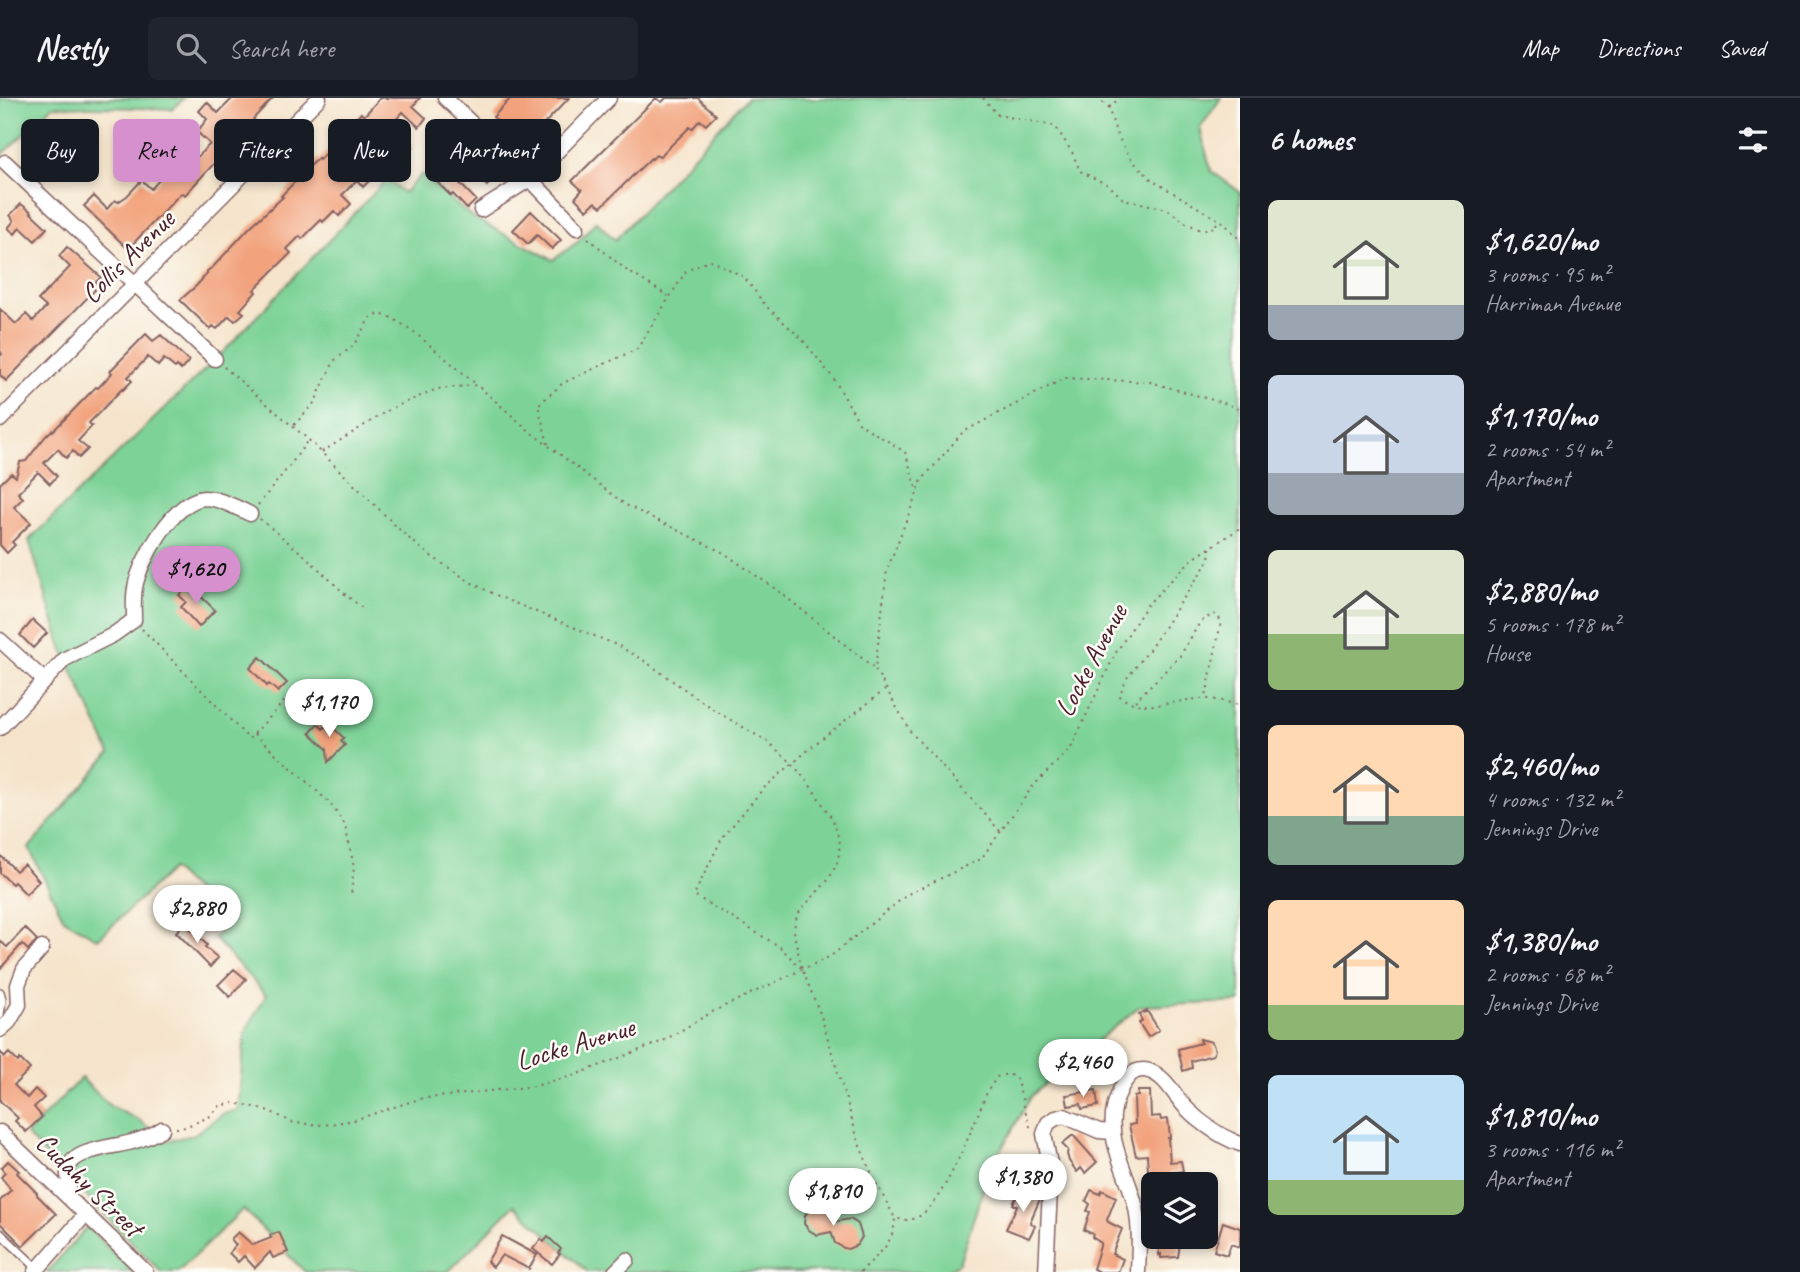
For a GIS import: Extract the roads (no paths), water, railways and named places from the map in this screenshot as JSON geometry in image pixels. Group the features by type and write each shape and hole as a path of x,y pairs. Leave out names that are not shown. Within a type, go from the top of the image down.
{"street":[{"name":"Collis Avenue","path":"0,420 319,98"},
{"path":"445,98 467,119"},
{"path":"561,147 609,98"},
{"path":"5,162 215,359"},
{"path":"481,210 525,182"},
{"path":"533,182 577,228"},
{"path":"0,728 65,659 113,635 134,621 135,587 148,551 175,515 190,502 205,498 229,504 250,514"},
{"path":"0,640 45,681"},
{"path":"0,1030 9,1022 19,1005 18,985 24,970 42,948"},
{"path":"1138,1272 1140,1240 1136,1209 1117,1155 1113,1132 1113,1114 1121,1087 1132,1073 1150,1071 1159,1076 1188,1110 1211,1128 1240,1144"},
{"path":"1046,1272 1051,1169 1044,1134 1048,1123 1064,1116 1099,1131 1113,1132"},
{"path":"64,1193 69,1185 68,1169 72,1160 96,1150 131,1143 162,1129"},
{"name":"Cudahy Street","path":"0,1132 146,1272"},
{"path":"36,1270 86,1214"},
{"path":"615,1272 627,1260"}],"lane":[{"path":"0,992 0,1015"},
{"path":"0,1233 36,1270"}]}
